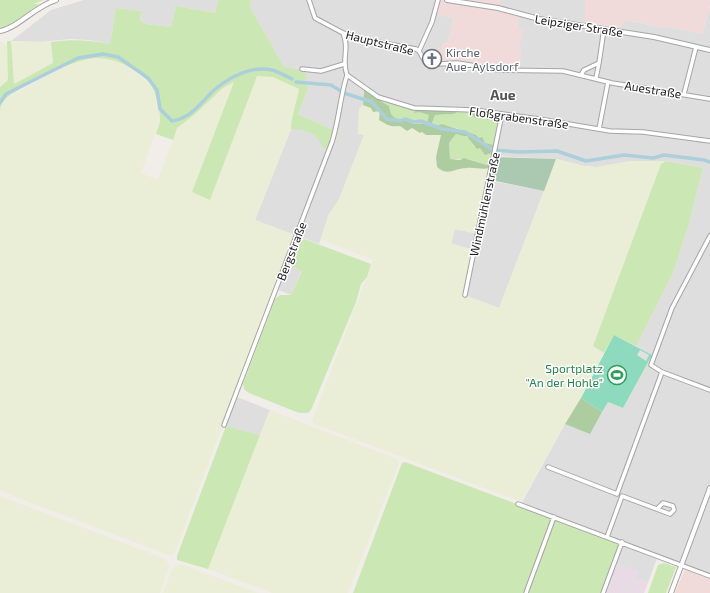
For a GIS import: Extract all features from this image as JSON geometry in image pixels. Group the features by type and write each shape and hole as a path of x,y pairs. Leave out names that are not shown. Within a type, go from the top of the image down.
{"street":[{"path":"0,31 11,27 42,5 56,0"},
{"name":"Hauptstraße","path":"309,0 311,10 315,18 343,33 354,37 419,51 423,59 427,62 438,64 461,63 517,71 561,71 596,78"},
{"path":"419,51 432,22 438,0"},
{"name":"Leipziger Straße","path":"447,0 493,7 540,19 604,29 696,46 710,50"},
{"path":"596,78 604,29"},
{"path":"343,33 347,42 344,64 347,75"},
{"path":"347,42 354,37"},
{"path":"684,94 696,46"},
{"path":"581,75 584,70 599,63"},
{"path":"302,69 321,71 344,64"},
{"name":"Bergstraße","path":"224,425 332,142 340,111 341,94 347,75"},
{"name":"Floßgrabenstraße","path":"347,75 378,97 414,108 451,108 502,114 618,132 643,132 710,142"},
{"name":"Auestraße","path":"596,78 608,82 710,99"},
{"path":"599,129 608,82"},
{"name":"Windmühlenstraße","path":"465,295 502,114"},
{"path":"710,236 672,308 652,362 652,367 662,372 710,390"},
{"path":"617,494 662,372"},
{"path":"548,467 657,509"},
{"path":"671,593 710,488"},
{"path":"607,537 622,496"},
{"path":"518,504 710,576"},
{"path":"526,593 554,517"},
{"path":"603,593 622,542"}],"shaded area":[{"path":"84,0 218,0 215,13 176,6 171,27 146,24 140,21 141,11 116,8 110,44 90,40 70,39 40,42 11,41 51,10"},
{"path":"251,0 436,0 431,18 437,14 454,18 448,41 446,44 444,43 439,53 453,64 518,72 521,50 519,50 517,28 519,16 500,11 500,0 585,0 585,22 621,28 625,20 664,28 666,26 702,34 710,6 710,578 657,558 648,583 635,578 638,573 613,562 520,506 565,424 602,412 608,402 623,408 652,355 636,346 673,273 688,227 703,168 667,161 631,161 597,167 584,166 556,159 492,156 445,110 418,111 383,101 363,92 363,105 359,109 358,133 364,135 339,200 329,214 319,244 255,220 291,129 302,129 312,133 332,150 338,132 298,114 308,89 284,67 250,7"},
{"path":"436,0 500,0 500,11 519,16 517,28 523,31 519,49 521,50 518,72 443,64 439,52 444,43 446,44 448,41 454,18 437,14 431,18"},
{"path":"585,0 710,0 710,5 702,34 666,26 664,28 625,20 622,28 585,22"},
{"path":"487,180 544,191 499,308 467,296 473,263 451,244 455,229 479,234 485,207"},
{"path":"288,264 302,270 291,295 278,290"},
{"path":"640,350 649,355 646,361 637,355"},
{"path":"237,397 270,410 260,435 226,426"},
{"path":"615,563 638,572 636,578 648,583 644,593 604,593"},
{"path":"685,569 710,578 710,593 675,593"}],"green space":[{"path":"0,0 44,0 34,4 39,4 9,26 0,28"},
{"path":"218,0 251,0 250,7 284,67 305,71 308,89 298,114 338,132 332,150 323,148 321,143 314,135 306,131 291,129 299,89 273,77 257,76 210,200 192,192 234,82 223,88 194,115 177,128 173,140 156,134 160,123 160,116 153,88 146,79 126,65 102,58 86,59 63,67 38,79 7,97 0,111 0,87 8,80 7,41 11,41 14,84 53,63 51,42 80,40 110,44 116,8 141,11 140,21 146,24 171,27 176,6 215,13"},
{"path":"0,41 6,44 8,48 9,72 8,80 0,87"},
{"path":"11,41 51,42 53,63 14,84"},
{"path":"95,58 109,59 125,65 151,85 157,100 160,120 141,173 158,180 177,128 194,115 223,88 235,81 192,192 210,199 257,76 273,77 299,89 297,103 291,118 291,129 255,220 294,235 175,552 171,556 0,491 0,107 8,97 47,76 80,60"},
{"path":"364,90 389,106 391,114 395,118 409,121 413,124 427,123 429,115 419,112 414,113 416,110 457,110 456,113 453,114 435,115 432,123 436,126 442,124 476,135 479,138 482,137 485,143 493,145 491,162 491,153 485,155 480,148 477,149 468,136 456,134 449,143 450,159 460,160 464,158 487,165 490,164 489,168 463,168 448,172 441,170 437,167 436,157 441,135 426,135 412,128 407,131 400,126 390,126 379,120 380,111 373,112 371,108 363,105"},
{"path":"383,101 430,115 427,123 413,124 409,121 395,118 391,114 389,106"},
{"path":"363,105 380,111 381,120 390,127 400,126 441,135 436,157 437,167 440,170 453,172 465,168 489,168 485,206 479,234 455,229 451,243 476,251 467,296 499,308 556,159 584,166 597,167 631,161 666,161 661,164 593,346 604,353 581,398 602,412 584,431 565,424 521,502 314,424 312,421 373,260 321,239 329,214 339,199 364,135 358,134 359,109"},
{"path":"457,110 477,113 486,119 497,115 498,124 493,149 493,145 485,143 476,135 442,124 436,126 432,123 435,115 453,114 456,113"},
{"path":"470,112 497,115 488,120 483,115 475,118"},
{"path":"456,134 468,136 474,146 491,153 490,158 495,157 491,180 487,180 490,164 487,165 469,159 450,159 449,143"},
{"path":"495,157 556,159 544,191 491,180"},
{"path":"666,161 703,168 688,227 673,273 636,346 614,335 604,353 593,346 661,164"},
{"path":"304,239 371,264 367,277 361,284 356,302 311,410 308,413 299,413 249,393 244,389 243,384 275,299 280,295 291,295 302,271 292,266 291,263 295,251"},
{"path":"614,335 652,355 623,408 608,402 602,412 581,398"},
{"path":"581,398 602,412 590,434 565,424"},
{"path":"270,410 397,459 399,463 348,593 272,593 208,569"},
{"path":"226,426 260,435 208,569 177,560 177,556"},
{"path":"405,462 620,543 604,593 353,593 402,463"},
{"path":"0,496 166,559 169,566 160,593 0,593"},
{"path":"664,563 676,567 666,593 648,593 658,565"},
{"path":"178,565 184,565 258,593 163,593 172,569"}],"waterway":[{"path":"0,103 6,94 78,58 103,54 118,57 148,78 157,90 160,109 172,121 190,114 219,86 233,77 248,71 256,69 272,70 292,79"},
{"path":"296,82 331,85 344,93 372,102 387,119 400,121 405,119 414,122 421,121 442,129 465,132 493,150 519,152 557,151 586,161 624,155 653,158 664,155 710,162"}],"place":[{"name":"Kirche Aue-Aylsdorf","path":"432,59"},
{"name":"Sportplatz \"An der Hohle\"","path":"617,375"}],"district":[{"name":"Aue","path":"503,94"}]}
